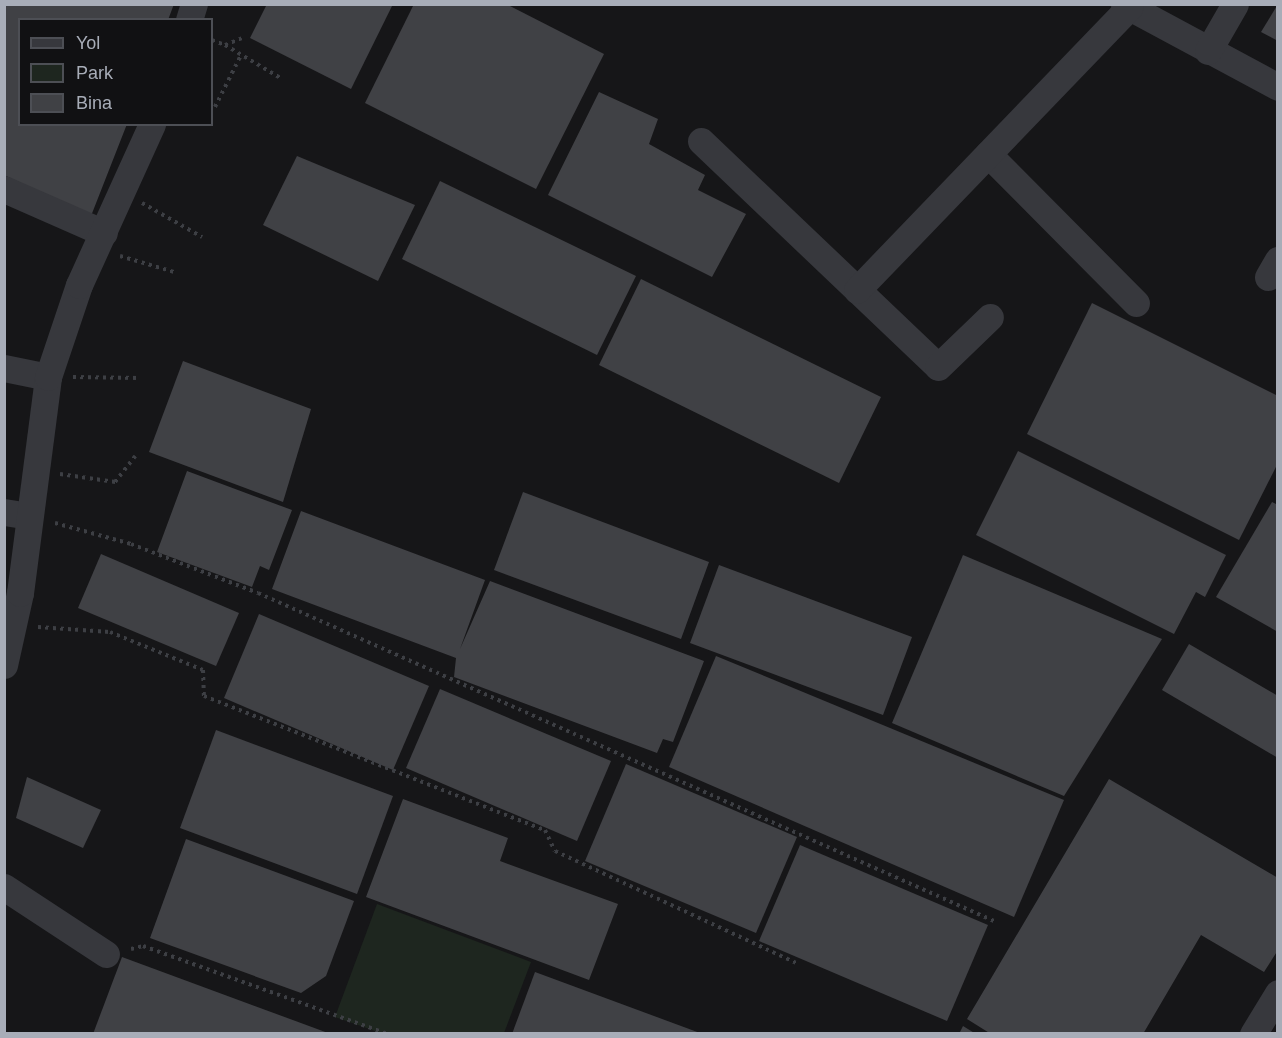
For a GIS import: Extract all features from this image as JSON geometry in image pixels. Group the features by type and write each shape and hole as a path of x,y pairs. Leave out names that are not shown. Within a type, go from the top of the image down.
{"street":[{"path":"1208,51 1235,4"},
{"path":"857,290 1127,6 1278,87"},
{"path":"4,666 13,625 16,514 33,470 48,377 100,241 151,126"},
{"path":"701,141 938,367 990,317"},
{"path":"988,154 1136,303"},
{"path":"4,189 100,241"},
{"path":"4,368 48,377"},
{"path":"4,888 106,954"},
{"path":"1253,1034 1278,993"}],"path":[{"path":"225,45 242,38"},
{"path":"213,40 225,45 282,79"},
{"path":"215,107 242,55"},
{"path":"123,193 202,237"},
{"path":"100,241 174,272"},
{"path":"48,377 139,378"},
{"path":"33,470 115,482 135,456"},
{"path":"16,514 131,544 258,593 994,921"},
{"path":"13,625 110,632 203,670 204,696 545,830 555,851 796,963"},
{"path":"106,954 143,946 387,1034"}],"green space":[{"path":"377,904 531,962 504,1033 381,1033 335,1017"}],"building":[{"path":"4,4 174,4 169,18 18,18 18,126 126,126 91,216 4,175"},
{"path":"267,4 393,4 351,89 250,38"},
{"path":"414,4 506,4 604,54 536,189 365,103"},
{"path":"1278,4 1278,41 1261,32"},
{"path":"599,92 658,119 649,144 705,175 698,190 746,214 712,277 548,195"},
{"path":"297,156 415,205 378,281 263,225"},
{"path":"440,181 636,276 597,355 402,259"},
{"path":"641,279 881,397 839,483 599,365"},
{"path":"1092,303 1278,396 1278,463 1239,540 1027,434"},
{"path":"183,361 311,409 283,502 149,452"},
{"path":"1018,451 1226,555 1205,597 1196,592 1174,634 976,535"},
{"path":"187,471 292,510 269,570 260,566 252,587 157,552"},
{"path":"523,492 709,562 681,639 494,570"},
{"path":"1272,502 1278,505 1278,632 1216,597"},
{"path":"301,511 485,580 460,649 490,581 704,661 673,742 663,739 657,753 454,677 456,658 272,589"},
{"path":"101,554 239,613 216,666 78,608"},
{"path":"963,555 1162,639 1064,796 892,723"},
{"path":"719,565 912,637 883,715 690,643"},
{"path":"259,614 429,686 393,770 224,698"},
{"path":"1189,644 1278,696 1278,758 1162,690"},
{"path":"716,656 1064,800 1014,917 669,767"},
{"path":"440,689 611,761 577,841 406,768"},
{"path":"216,730 393,796 357,894 180,828"},
{"path":"626,764 797,837 756,933 585,861"},
{"path":"27,777 101,810 83,848 16,818"},
{"path":"1109,779 1278,878 1278,950 1264,972 1201,935 1143,1034 991,1034 967,1019"},
{"path":"403,799 508,838 500,861 618,904 589,980 366,897"},
{"path":"186,839 354,901 326,976 301,993 150,938"},
{"path":"800,845 988,925 947,1021 759,941"},
{"path":"122,957 328,1033 328,1034 93,1034"},
{"path":"535,972 700,1033 700,1034 512,1034"},
{"path":"963,1026 976,1034 959,1034"}]}
